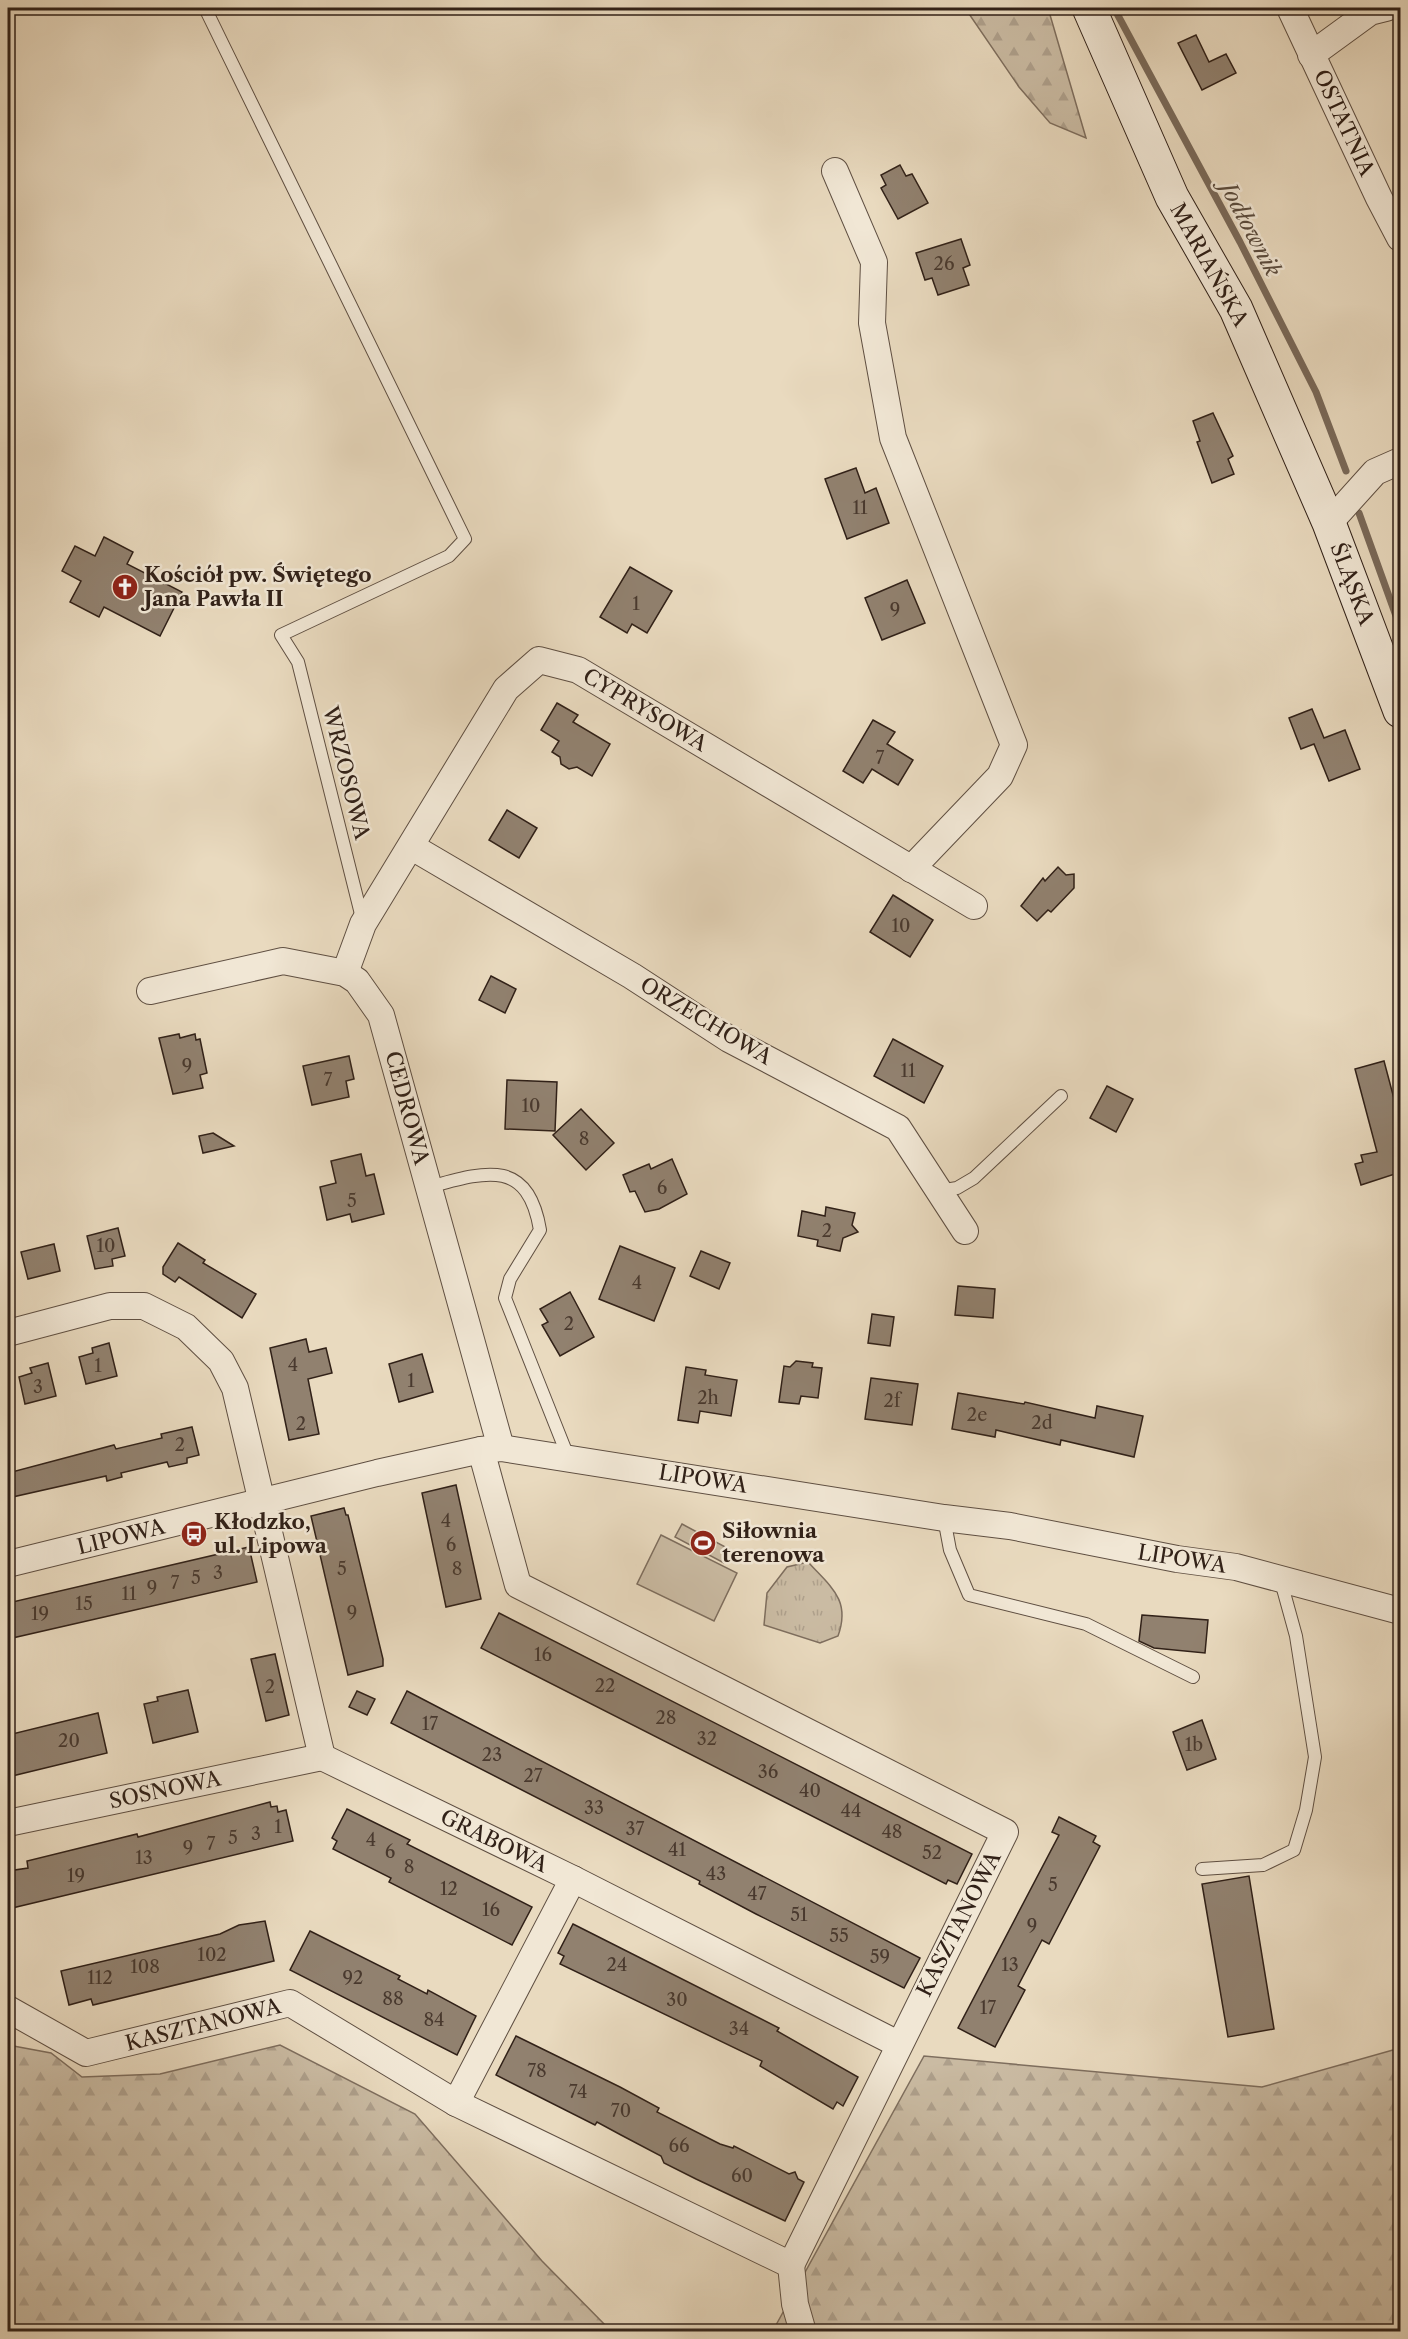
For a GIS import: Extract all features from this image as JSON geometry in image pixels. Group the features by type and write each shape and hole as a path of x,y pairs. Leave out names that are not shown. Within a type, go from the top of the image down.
{"street":[{"name":"MARIAŃSKA","path":"1089,8 1172,197 1236,309 1329,524"},
{"name":"OSTATNIA","path":"1290,8 1401,238"},
{"path":"1311,55 1370,12 1386,8"},
{"path":"835,171 874,262 872,323 893,438 1014,745 1000,776 911,869"},
{"path":"1329,524 1375,472 1401,461"},
{"name":"ŚLĄSKA","path":"1329,524 1401,711"},
{"name":"CYPRYSOWA","path":"345,973 363,924 412,847 506,689 539,660 578,670 974,906"},
{"name":"ORZECHOWA","path":"412,847 632,976 729,1039 898,1128 965,1231"},
{"path":"150,991 283,961 345,973"},
{"name":"CEDROWA","path":"345,973 357,981 381,1015 429,1187 491,1449"},
{"path":"8,1333 110,1306 144,1306 186,1327 221,1360 235,1388 322,1757"},
{"name":"LIPOWA","path":"8,1564 491,1449 1010,1526 1280,1577 1401,1611"},
{"name":"KASZTANOWA","path":"8,2009 86,2053 290,2003 456,2103 791,2265 898,2044 1005,1832 518,1585 491,1449"},
{"name":"GRABOWA","path":"322,1757 573,1879 898,2044"},
{"name":"SOSNOWA","path":"8,1822 322,1757"},
{"path":"456,2103 573,1879"},
{"path":"791,2265 795,2304 803,2331"}],"lane":[{"name":"WRZOSOWA","path":"205,8 465,539 449,556 281,636 298,662 363,924"},
{"path":"939,1191 957,1188 974,1178 1061,1096"},
{"path":"429,1187 470,1176 497,1174 518,1180 537,1209 540,1230 510,1279 505,1298 569,1459"},
{"path":"945,1518 950,1550 969,1595 1086,1624 1193,1677"},
{"path":"1202,1869 1263,1865 1294,1850 1306,1810 1315,1757 1296,1636 1280,1577"}],"green space":[{"path":"965,8 1048,8 1086,138 1050,123 1019,87"},
{"name":"Siłownia terenowa","path":"682,1524 731,1550 724,1563 675,1537"},
{"path":"661,1535 737,1573 714,1621 637,1584"},
{"path":"808,1562 831,1587 840,1603 842,1613 838,1636 820,1643 764,1625 767,1593 787,1567"},
{"path":"8,2045 51,2053 82,2077 160,2074 280,2045 415,2114 542,2261 611,2331 8,2331"},
{"path":"1400,2048 1400,2331 759,2332 776,2325 924,2056 1262,2087"}],"building":[{"path":"1196,35 1209,62 1226,54 1236,73 1202,90 1178,43"},
{"path":"900,165 906,176 912,174 928,203 898,219 881,188 886,185 881,175"},
{"path":"961,239 970,265 963,268 969,285 938,295 932,278 925,280 916,253"},
{"path":"1213,413 1233,456 1228,459 1234,474 1212,483 1197,442 1200,441 1193,421"},
{"path":"856,468 865,493 876,488 889,523 847,539 825,479"},
{"name":"Kościół pw. Świętego Jana Pawła II","path":"104,537 133,552 127,564 182,592 160,636 104,607 99,617 70,602 81,581 62,571 75,546 95,556"},
{"path":"630,567 672,591 647,633 632,624 627,633 600,617"},
{"path":"907,580 925,623 882,640 865,598"},
{"path":"557,703 578,715 573,722 610,744 592,776 577,767 569,769 561,764 560,757 552,752 559,741 541,730"},
{"path":"1312,709 1324,738 1345,730 1360,769 1329,781 1314,744 1301,749 1289,718"},
{"path":"873,720 895,732 887,744 913,760 898,785 872,769 863,783 843,771"},
{"path":"507,810 537,828 519,858 489,840"},
{"path":"1058,867 1066,875 1074,874 1074,888 1051,912 1048,910 1037,921 1021,906 1043,878 1045,881"},
{"path":"893,895 933,920 910,957 870,932"},
{"path":"491,976 516,989 505,1013 479,1000"},
{"path":"179,1034 180,1038 195,1034 196,1040 200,1039 207,1073 200,1075 203,1088 173,1094 159,1038"},
{"path":"893,1039 943,1066 924,1103 874,1076"},
{"path":"349,1056 354,1079 346,1081 349,1097 312,1105 303,1066"},
{"path":"1384,1061 1401,1125 1401,1172 1361,1185 1355,1164 1363,1162 1361,1155 1377,1152 1355,1069"},
{"path":"507,1080 557,1082 555,1131 505,1129"},
{"path":"1107,1086 1133,1099 1116,1132 1090,1118"},
{"path":"581,1109 614,1143 586,1170 553,1135"},
{"path":"213,1133 234,1146 203,1153 199,1136"},
{"path":"361,1154 366,1176 374,1174 384,1214 352,1222 350,1214 327,1220 320,1187 336,1183 331,1161"},
{"path":"672,1159 687,1194 659,1209 645,1212 635,1191 630,1192 623,1175 649,1164 651,1169"},
{"path":"826,1207 855,1213 852,1225 858,1232 843,1238 840,1251 817,1246 818,1240 798,1236 802,1211 825,1216"},
{"path":"118,1228 125,1256 112,1259 113,1266 95,1269 87,1236"},
{"path":"178,1243 205,1260 203,1263 256,1294 242,1318 179,1277 175,1282 163,1274 163,1267"},
{"path":"54,1244 60,1271 28,1279 21,1252"},
{"path":"620,1246 675,1268 654,1321 599,1299"},
{"path":"701,1251 730,1263 719,1289 690,1276"},
{"path":"958,1286 995,1289 993,1318 955,1315"},
{"path":"570,1292 594,1337 560,1356 542,1325 548,1322 540,1309"},
{"path":"872,1314 894,1317 890,1346 868,1343"},
{"path":"306,1339 309,1352 326,1348 332,1373 308,1379 319,1434 289,1440 270,1348"},
{"path":"109,1343 117,1376 86,1384 79,1357 93,1353 92,1348"},
{"path":"422,1354 433,1392 399,1402 389,1364"},
{"path":"796,1361 813,1363 812,1367 822,1368 818,1398 801,1396 799,1404 779,1402 784,1366 790,1367"},
{"path":"48,1363 56,1396 25,1404 19,1377 32,1373 30,1368"},
{"path":"686,1367 706,1370 705,1375 737,1380 731,1416 700,1411 698,1423 678,1420"},
{"path":"871,1378 918,1384 912,1425 865,1419"},
{"path":"958,1393 1024,1404 1025,1402 1095,1418 1097,1406 1143,1416 1134,1457 1061,1440 1060,1445 996,1430 995,1437 952,1429"},
{"path":"192,1427 199,1455 187,1458 187,1463 169,1467 167,1462 121,1473 122,1477 107,1481 106,1476 8,1498 8,1473 114,1445 116,1449 162,1438 161,1434"},
{"path":"456,1485 481,1599 446,1607 422,1493"},
{"path":"344,1508 348,1515 383,1659 383,1666 348,1675 311,1516"},
{"path":"249,1547 257,1582 8,1639 8,1603"},
{"path":"499,1613 972,1854 957,1884 948,1880 946,1884 481,1648"},
{"path":"1142,1615 1208,1620 1205,1653 1154,1648 1139,1641"},
{"path":"275,1654 289,1715 266,1721 251,1659"},
{"path":"188,1690 198,1732 153,1743 144,1704 158,1701 157,1697"},
{"path":"357,1691 375,1699 367,1715 349,1707"},
{"path":"407,1691 920,1958 904,1988 756,1914 699,1884 700,1881 391,1723"},
{"path":"98,1713 107,1753 8,1777 8,1735"},
{"path":"1202,1720 1216,1759 1187,1770 1173,1732"},
{"path":"270,1802 271,1807 277,1806 278,1812 286,1810 293,1841 8,1909 8,1871 28,1868 27,1861 137,1834 138,1837"},
{"path":"347,1809 410,1840 407,1844 532,1907 512,1945 389,1882 391,1878 333,1849 337,1841 332,1838"},
{"path":"1059,1817 1096,1836 1093,1842 1100,1846 1049,1944 1042,1940 1018,1986 1025,1990 995,2047 958,2028 1059,1835 1052,1832"},
{"path":"1249,1876 1274,2029 1228,2037 1202,1884"},
{"path":"265,1921 274,1961 93,2005 91,1999 69,2005 61,1971 220,1934 239,1925"},
{"path":"573,1924 779,2028 777,2031 858,2077 843,2106 837,2102 833,2109 760,2066 762,2061 560,1964 564,1956 558,1953"},
{"path":"310,1931 400,1976 398,1979 427,1994 428,1990 476,2016 457,2055 290,1970"},
{"path":"516,2036 620,2087 659,2108 657,2112 720,2144 733,2148 734,2146 789,2174 795,2172 798,2179 804,2182 785,2221 664,2163 661,2156 597,2122 595,2125 496,2075"}],"waterway":[{"name":"Jodłownik","path":"1114,8 1240,242 1316,392 1346,471"},
{"name":"Jodłownik","path":"1359,513 1400,627"}],"place":[{"name":"Kościół pw. Świętego Jana Pawła II","path":"125,587"},
{"name":"Kłodzko, ul. Lipowa","path":"194,1534"},
{"name":"Siłownia terenowa","path":"703,1543"}]}
